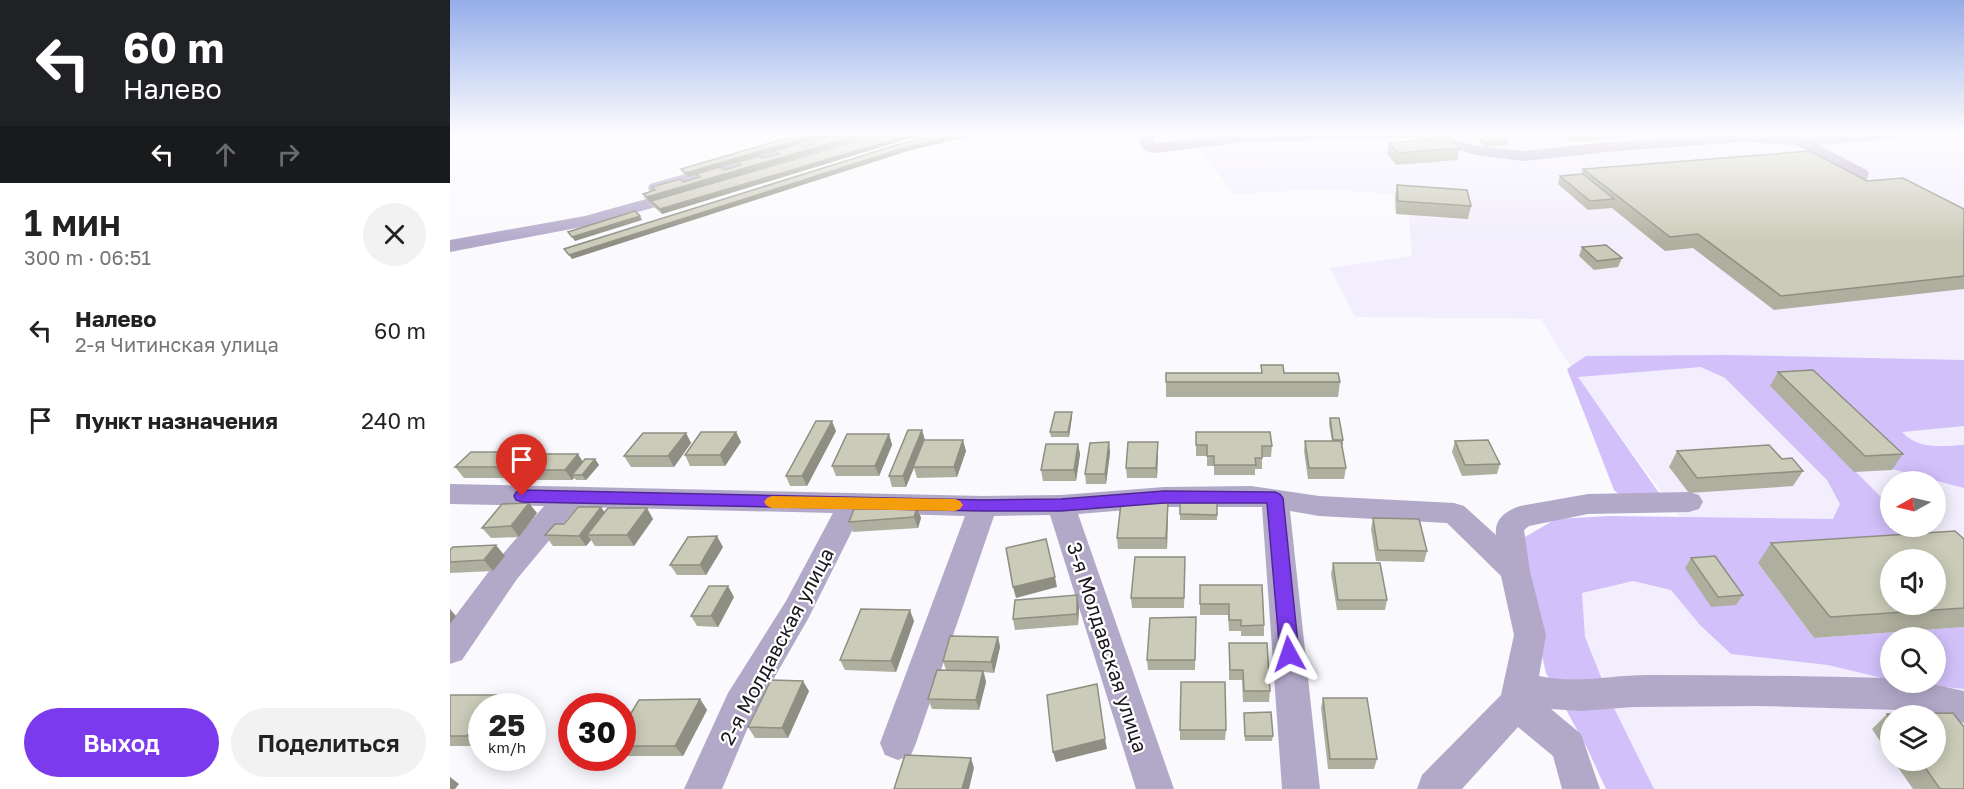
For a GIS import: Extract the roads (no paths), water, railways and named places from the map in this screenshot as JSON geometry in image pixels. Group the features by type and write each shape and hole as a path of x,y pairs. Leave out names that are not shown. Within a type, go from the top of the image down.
{"street":[{"path":"450,246 587,221 632,209 752,170"},
{"path":"1846,177 1861,176 1861,173 1855,170"},
{"path":"632,209 659,220"},
{"path":"450,494 983,506 1061,505 1164,497 1275,498 1319,506 1454,513 1515,571"},
{"path":"450,650 484,599 534,533 570,497"},
{"path":"1275,498 1301,789"},
{"path":"1436,789 1519,695 1530,635 1515,571 1509,527 1520,517 1588,504 1689,502"},
{"name":"2-я Молдавская улица","path":"703,789 740,704 797,610 852,504"},
{"name":"3-я Молдавская улица","path":"1061,505 1155,789"},
{"path":"898,743 983,506"},
{"path":"1519,695 1759,690 1900,694 1964,707"},
{"path":"1519,695 1568,746 1581,789"}]}
